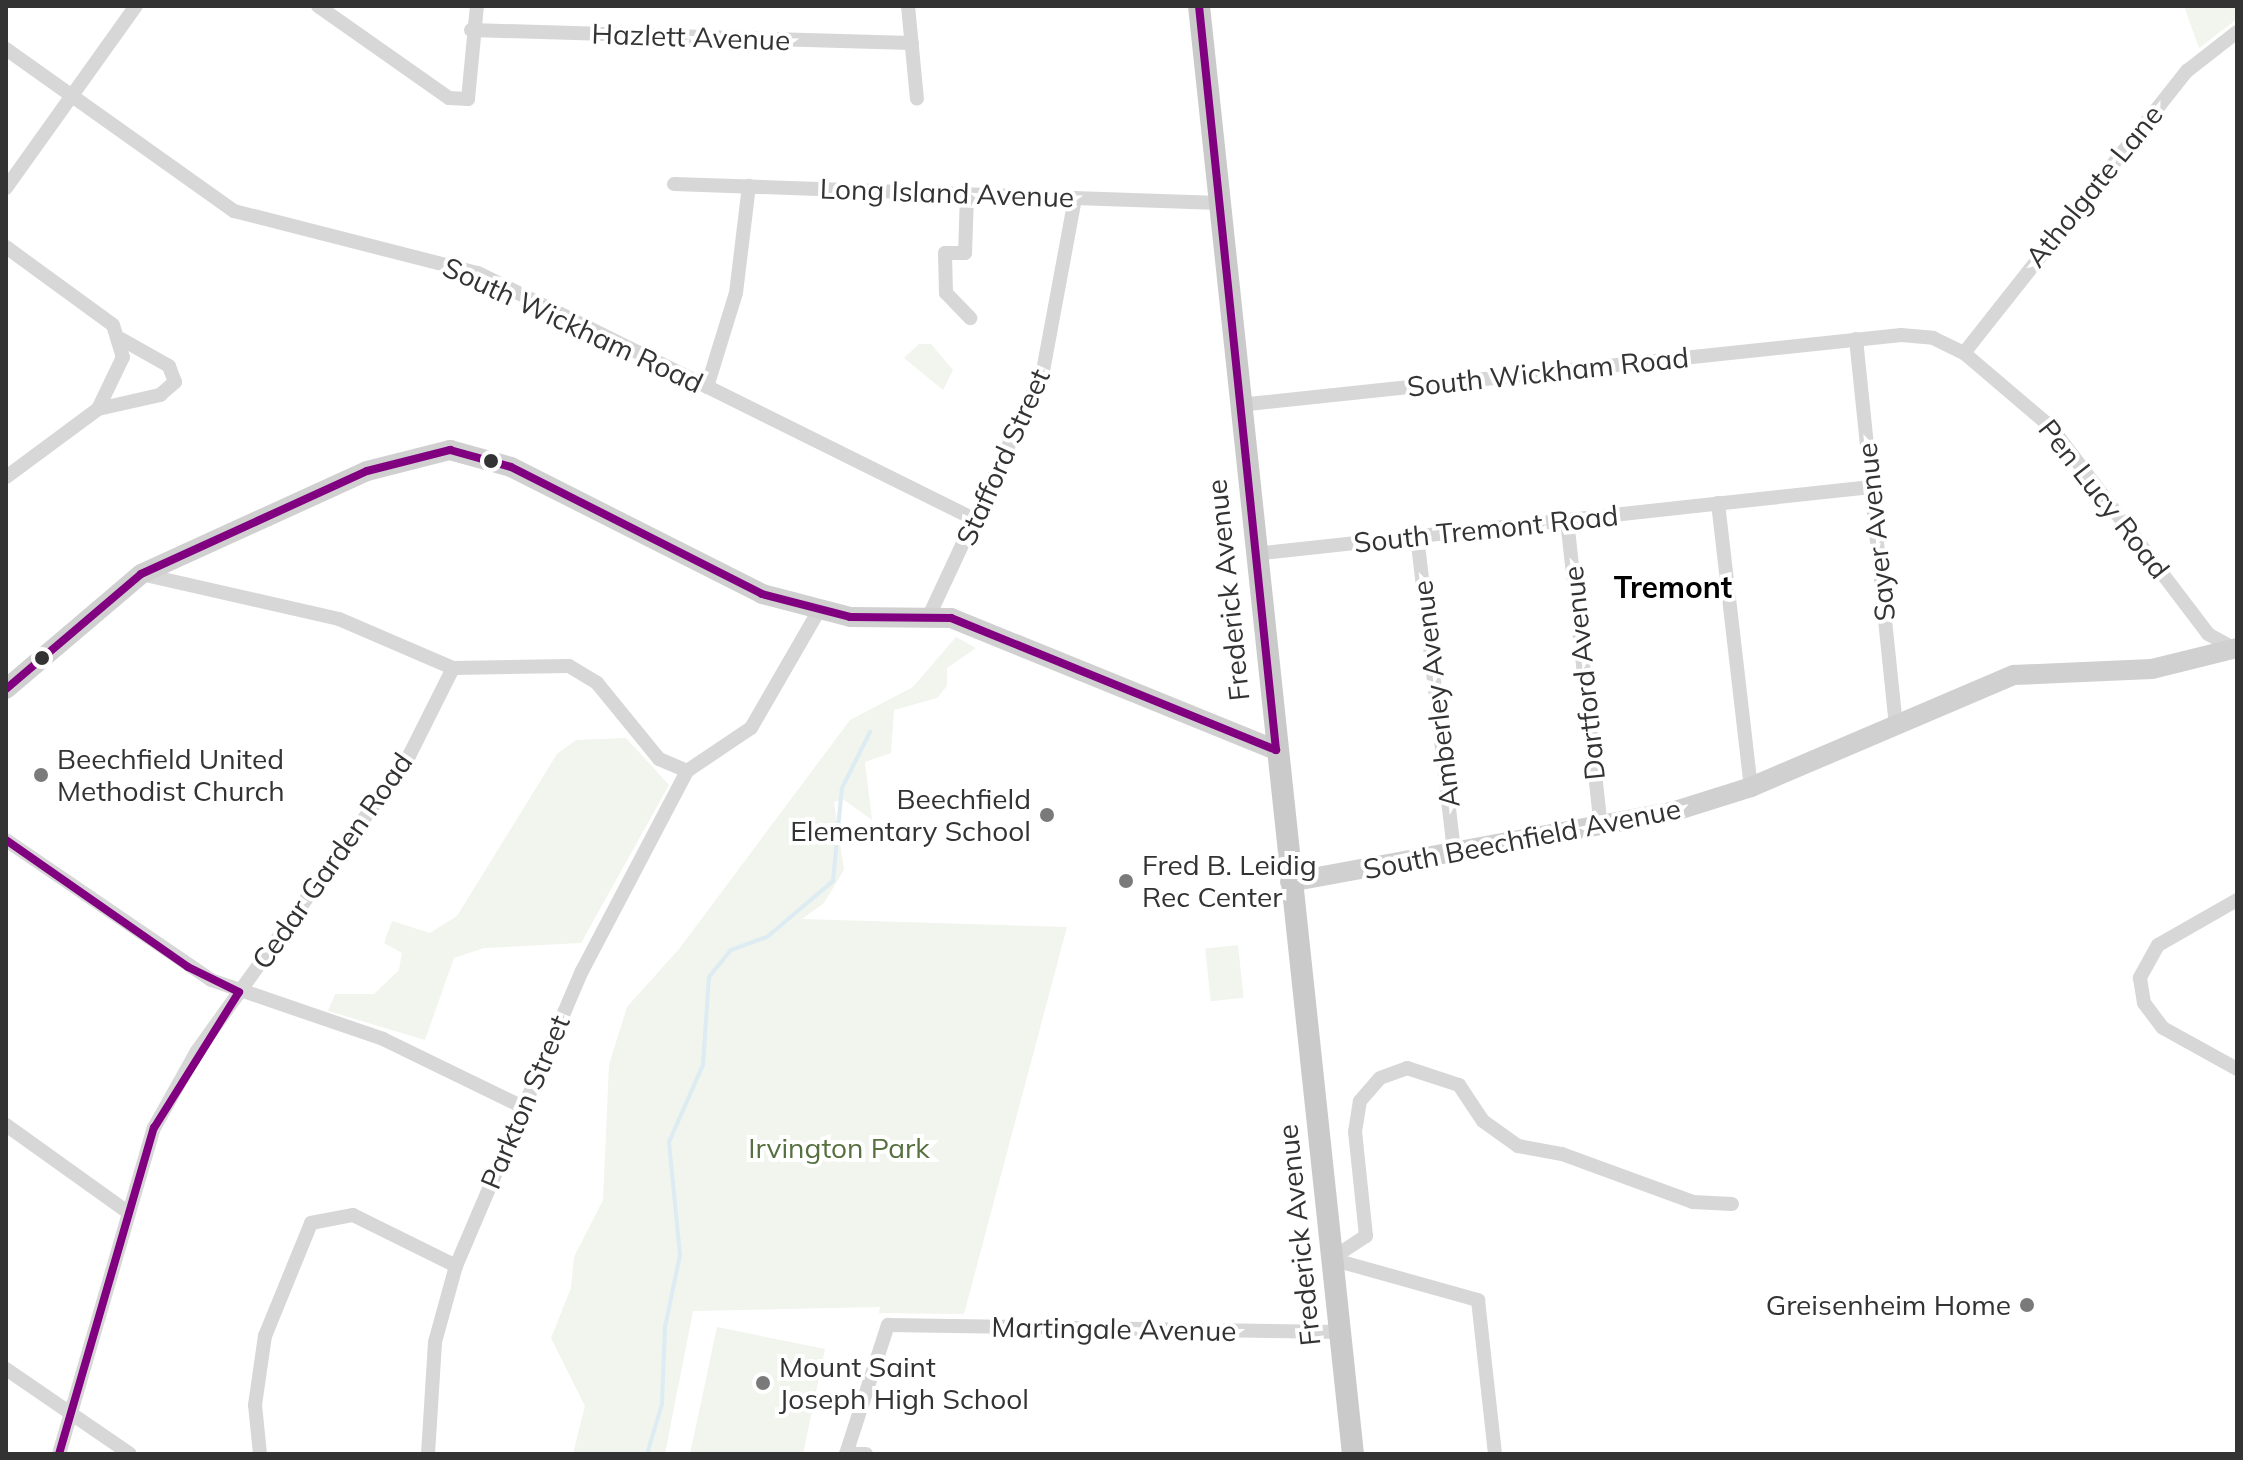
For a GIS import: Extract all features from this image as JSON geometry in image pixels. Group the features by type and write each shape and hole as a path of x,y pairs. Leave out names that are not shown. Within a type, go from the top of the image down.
{"main road":[{"name":"Frederick Avenue","path":"1201,6 1254,554 1353,1454"}],"street":[{"path":"6,188 136,6"},
{"path":"318,6 449,98 468,99 471,30 477,6"},
{"path":"908,6 917,99"},
{"name":"Hazlett Avenue","path":"471,30 912,43"},
{"name":"Atholgate Lane","path":"1964,353 2187,71 2237,32"},
{"name":"South Wickham Road","path":"6,49 234,211 456,264 976,520"},
{"name":"Long Island Avenue","path":"674,184 1220,203"},
{"path":"707,387 736,293 749,186"},
{"path":"967,194 965,253 945,253 946,293 970,318"},
{"name":"Stafford Street","path":"929,616 1043,371 1075,198"},
{"path":"6,247 100,314 121,339 169,366 175,382 160,395 98,409"},
{"name":"South Wickham Road","path":"1239,405 1856,339 1919,336 1964,353"},
{"path":"6,477 98,409 121,374 121,339"},
{"name":"Sayer Avenue","path":"1856,339 1896,724"},
{"name":"Pen Lucy Road","path":"1964,353 2066,443 2208,634 2236,649"},
{"path":"6,689 141,574 367,471 450,450 511,467 762,594 818,612 929,616 973,625 1276,750"},
{"name":"South Tremont Road","path":"1254,554 1871,487"},
{"path":"1718,503 1751,787"},
{"name":"Dartford Avenue","path":"1567,520 1601,826"},
{"name":"Amberley Avenue","path":"1417,536 1454,852"},
{"path":"141,574 339,619 453,668 580,670 659,759 687,771 751,728 818,612"},
{"name":"South Beechfield Avenue","path":"1290,882 1601,826 1751,787 2014,675 2152,669 2236,649"},
{"name":"Cedar Garden Road","path":"59,1454 74,1415 126,1211 174,1090 239,992 402,767 453,668"},
{"name":"Parkton Street","path":"428,1454 435,1342 456,1266 604,923 687,771"},
{"path":"6,840 188,967 239,992 383,1039 523,1107"},
{"path":"2237,900 2147,957 2144,1003 2163,1028 2237,1069"},
{"path":"1331,1259 1366,1236 1355,1132 1360,1101 1380,1078 1407,1068 1459,1085 1493,1132 1518,1146 1562,1154 1693,1202 1732,1204"},
{"path":"6,1125 126,1211"},
{"path":"260,1454 255,1405 265,1336 311,1223 353,1215 456,1266"},
{"path":"1331,1259 1478,1300 1495,1454"},
{"name":"Martingale Avenue","path":"846,1454 888,1325 1340,1332"},
{"path":"6,1369 130,1454"},
{"path":"846,1454 866,1454"}],"green space":[{"path":"2184,6 2237,6 2237,19 2199,48"},
{"path":"919,344 931,344 953,370 943,390 904,358"},
{"name":"Irvington Park","path":"956,637 976,648 947,668 947,686 937,698 894,710 891,753 865,762 872,820 844,800 834,802 844,870 824,903 802,919 1067,927 964,1314 879,1313 880,1307 693,1311 665,1454 573,1454 585,1406 551,1338 571,1288 574,1257 603,1200 609,1065 627,1007 679,949 850,720 913,687"},
{"path":"626,738 669,785 581,943 484,948 454,958 425,1040 328,1011 335,994 374,994 399,970 402,953 384,943 392,921 430,933 457,916 557,754 576,740"},
{"path":"1238,945 1244,998 1211,1001 1205,948"},
{"path":"717,1327 825,1349 803,1454 690,1454"}],"waterway":[{"path":"647,1454 662,1404 665,1327 680,1255 669,1142 703,1065 709,977 731,950 767,937 833,881 842,788 870,732"}],"transit line":[{"path":"1199,6 1276,750"},
{"path":"6,689 141,574 367,471 450,450 511,467 762,594 850,617 951,618 1276,750"},
{"path":"6,840 188,967 239,992"},
{"path":"59,1454 154,1128 239,992"}],"place":[{"name":"Beechfield United Methodist Church","path":"41,775"},
{"name":"Beechfield Elementary School","path":"1047,815"},
{"name":"Fred B. Leidig Rec Center","path":"1126,881"},
{"name":"Greisenheim Home","path":"2027,1305"},
{"name":"Mount Saint Joseph High School","path":"763,1383"}],"district":[{"name":"Tremont","path":"1673,587"}]}
